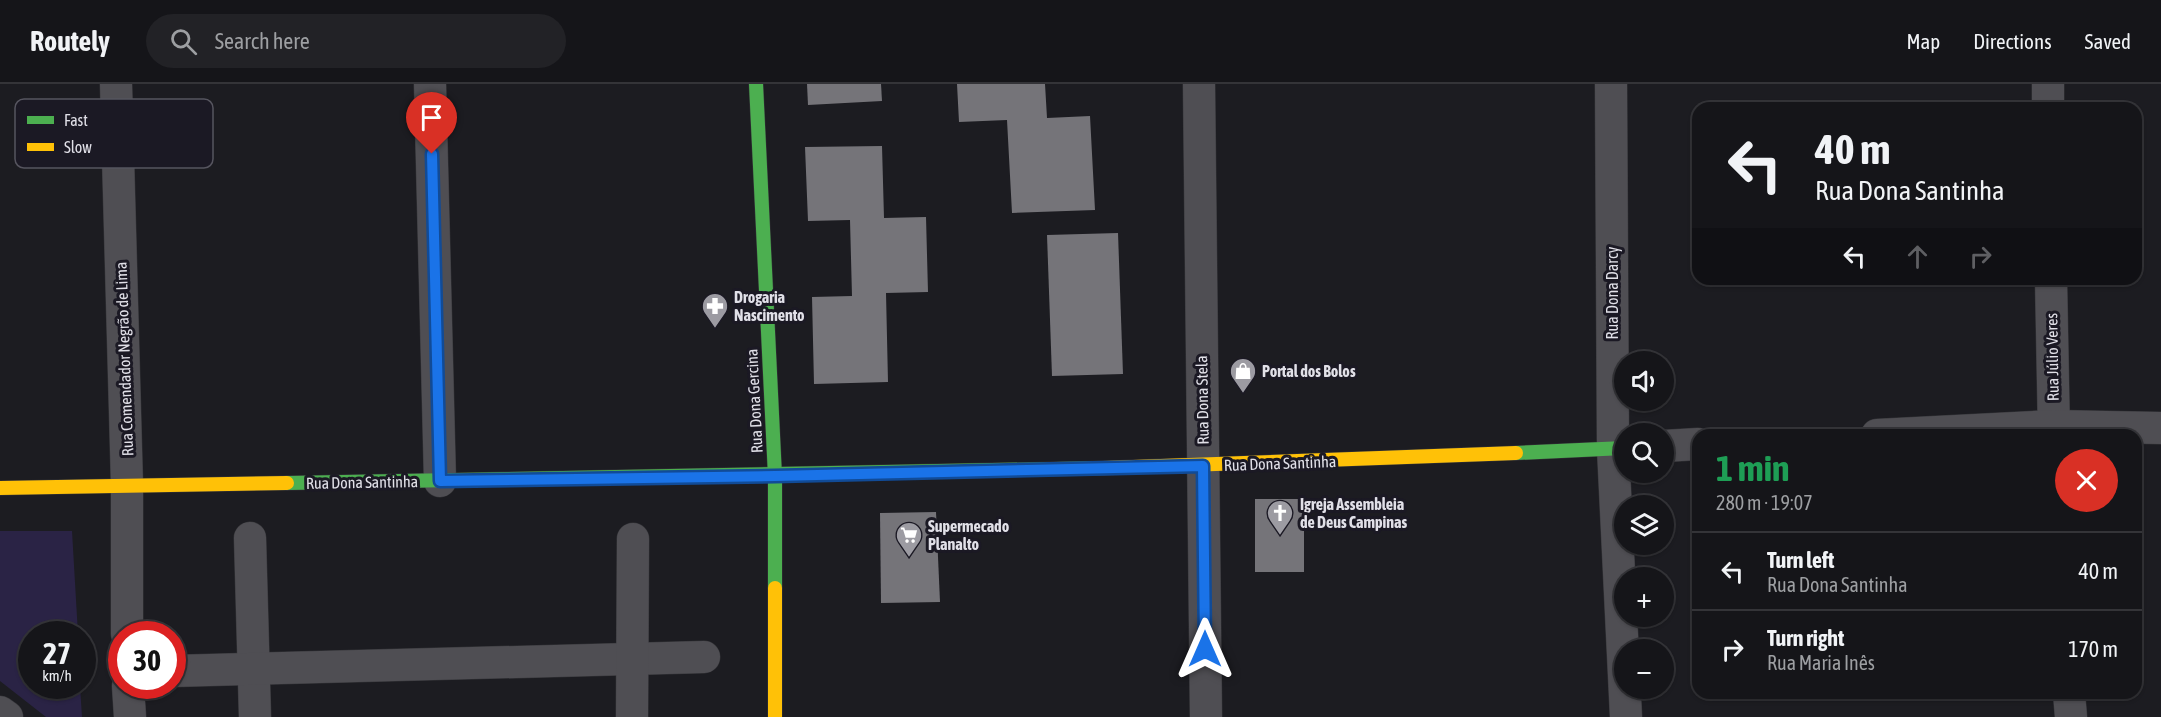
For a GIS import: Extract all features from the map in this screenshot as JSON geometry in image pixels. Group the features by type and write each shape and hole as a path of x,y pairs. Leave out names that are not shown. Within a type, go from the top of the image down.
{"street":[{"name":"Rua Comendador Negrão de Lima","path":"116,84 116,99"},
{"path":"430,84 440,481"},
{"name":"Rua Dona Gercina","path":"756,84 775,476 775,717"},
{"name":"Rua Dona Stela","path":"1199,84 1206,717"},
{"name":"Rua Dona Darcy","path":"1611,84 1618,423"},
{"path":"2048,84 2048,102"},
{"name":"Rua Comendador Negrão de Lima","path":"118,168 127,485 127,621"},
{"name":"Rua Júlio Veres","path":"2051,285 2054,429"},
{"path":"2108,429 2161,428"},
{"path":"1674,445 1692,444"},
{"name":"Rua Dona Santinha","path":"0,488 775,476 1203,466 1614,448"},
{"name":"Rua Dona Darcy","path":"1620,483 1626,717"},
{"path":"250,538 255,717"},
{"path":"632,717 633,538"},
{"path":"186,671 704,657"},
{"path":"129,699 130,717"},
{"path":"2070,699 2071,717"},
{"path":"0,712 7,717"}],"shaded area":[{"path":"0,531 72,531 77,621 18,621 18,695 0,681"},
{"path":"23,699 81,699 82,717 46,717"}],"building":[{"path":"807,84 881,84 882,101 808,105"},
{"path":"957,84 1045,84 1047,118 1090,116 1095,210 1012,213 1007,120 959,122"},
{"path":"882,146 884,218 926,217 928,292 886,293 888,382 814,384 812,297 852,296 850,220 808,221 805,147"},
{"path":"1118,233 1123,374 1052,376 1047,235"},
{"name":"Igreja Assembleia de Deus Campinas","path":"1255,499 1304,499 1304,572 1255,572"},
{"name":"Supermecado Planalto","path":"936,512 940,602 881,603 880,513"}],"traffic: fast":[{"path":"756,84 775,476 775,588"},
{"path":"1516,453 1614,448"},
{"path":"287,483 1105,468"}],"traffic: slow":[{"path":"1105,468 1516,453"},
{"path":"0,488 287,483"},
{"path":"775,588 775,717"}],"place":[{"name":"Drogaria Nascimento","path":"715,329"},
{"name":"Portal dos Bolos","path":"1243,394"},
{"name":"Igreja Assembleia de Deus Campinas","path":"1280,536"},
{"name":"Supermecado Planalto","path":"909,558"}],"route":[{"path":"432,154 440,481 1203,466 1205,649"}]}
